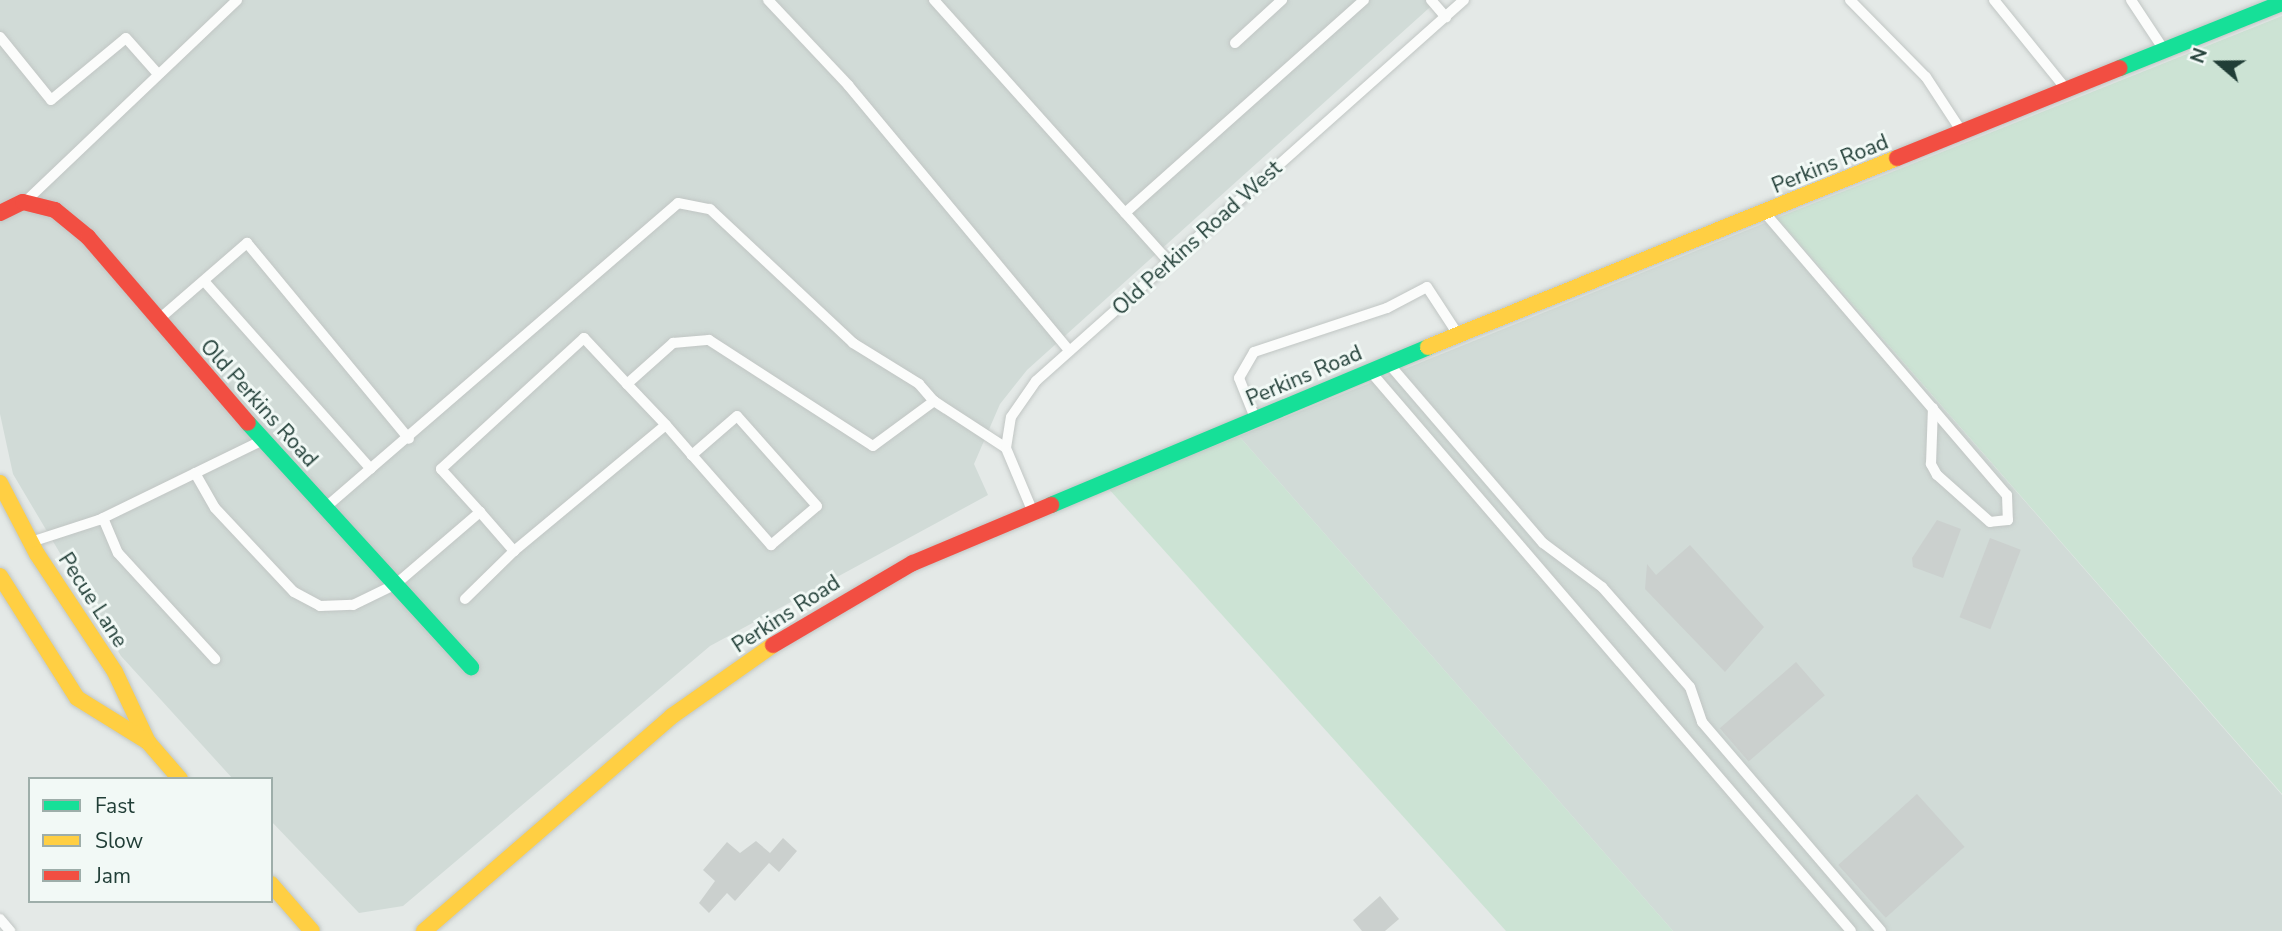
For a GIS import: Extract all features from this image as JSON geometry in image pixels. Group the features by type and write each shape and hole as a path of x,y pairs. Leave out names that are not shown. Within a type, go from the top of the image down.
{"main road":[{"name":"Perkins Road","path":"424,931 628,751 731,674 869,586 1031,510 2282,3"},
{"path":"0,213 23,202"},
{"name":"Old Perkins Road","path":"23,202 55,210 88,237 264,440 471,667"},
{"name":"Pecue Lane","path":"0,483 30,542 115,672 148,742 178,777"},
{"name":"Pecue Lane","path":"0,576 77,698 148,742"},
{"path":"273,886 312,931"}],"lane":[{"path":"23,202 237,0"},
{"path":"768,0 848,85 1070,351"},
{"path":"934,0 1170,262"},
{"path":"1235,43 1282,0"},
{"path":"1125,213 1364,0"},
{"path":"1431,0 1446,16"},
{"name":"Old Perkins Road West","path":"1006,448 1011,417 1036,381 1464,0"},
{"path":"1850,0 1926,77 1962,132"},
{"path":"1993,0 2067,90"},
{"path":"2131,0 2164,50"},
{"path":"0,37 51,100 126,38 158,74"},
{"path":"326,507 409,439 678,203 710,209 853,343 919,384 934,401 1006,448 1031,510"},
{"path":"1765,213 1933,408 2007,495 2008,520 1990,522 1937,475 1931,464 1933,408"},
{"path":"158,320 247,243 409,439"},
{"path":"204,281 372,470"},
{"path":"1255,419 1239,379 1254,352 1387,308 1427,287 1459,336"},
{"path":"514,551 441,469 584,338 666,425 692,455 771,545 817,506 737,416 692,455"},
{"path":"627,384 673,343 709,340 873,446 934,401"},
{"path":"1389,363 1543,543 1602,587 1690,687 1702,722 1881,931"},
{"path":"1369,371 1851,931"},
{"path":"465,599 514,551 666,425"},
{"path":"30,542 103,518 264,440"},
{"path":"195,473 215,508 294,592 320,606 353,605 396,584 480,512"},
{"path":"103,518 118,552 215,659"},
{"path":"1,922 10,931"}],"shaded area":[{"path":"0,0 1438,0 1027,370 1000,404 974,464 988,495 710,646 403,906 359,913 273,823 273,777 231,777 121,656 13,474 0,414"},
{"path":"1777,218 2282,795 2282,931 1673,931 1239,436"}],"green space":[{"path":"2282,16 2282,794 1777,218"},
{"path":"1239,436 1673,931 1506,931 1108,488"}],"building":[{"path":"1937,520 1961,529 1943,578 1913,567 1912,558"},
{"path":"1990,538 2021,550 1990,629 1960,617"},
{"path":"1690,545 1764,627 1725,672 1645,589 1647,564 1656,575"},
{"path":"1796,662 1825,695 1749,761 1720,728"},
{"path":"1917,794 1965,847 1886,918 1838,865"},
{"path":"783,838 797,851 779,872 769,863 735,901 727,893 709,913 699,903 715,881 703,870 727,842 740,853 756,841 770,853"},
{"path":"1380,896 1399,919 1385,931 1362,931 1353,920"}],"traffic: fast":[{"path":"2120,68 2282,3"},
{"path":"1051,505 1428,347"},
{"path":"248,423 471,667"}],"traffic: slow":[{"path":"1428,347 1897,158"},
{"path":"0,483 37,554 115,672 148,742 178,777"},
{"path":"0,576 77,698 148,742"},
{"path":"424,931 672,716 773,645"},
{"path":"273,886 312,931"}],"traffic: jam":[{"path":"1897,158 2120,68"},
{"path":"0,213 23,202 55,210 88,237 248,423"},
{"path":"773,645 913,563 1051,505"}]}
